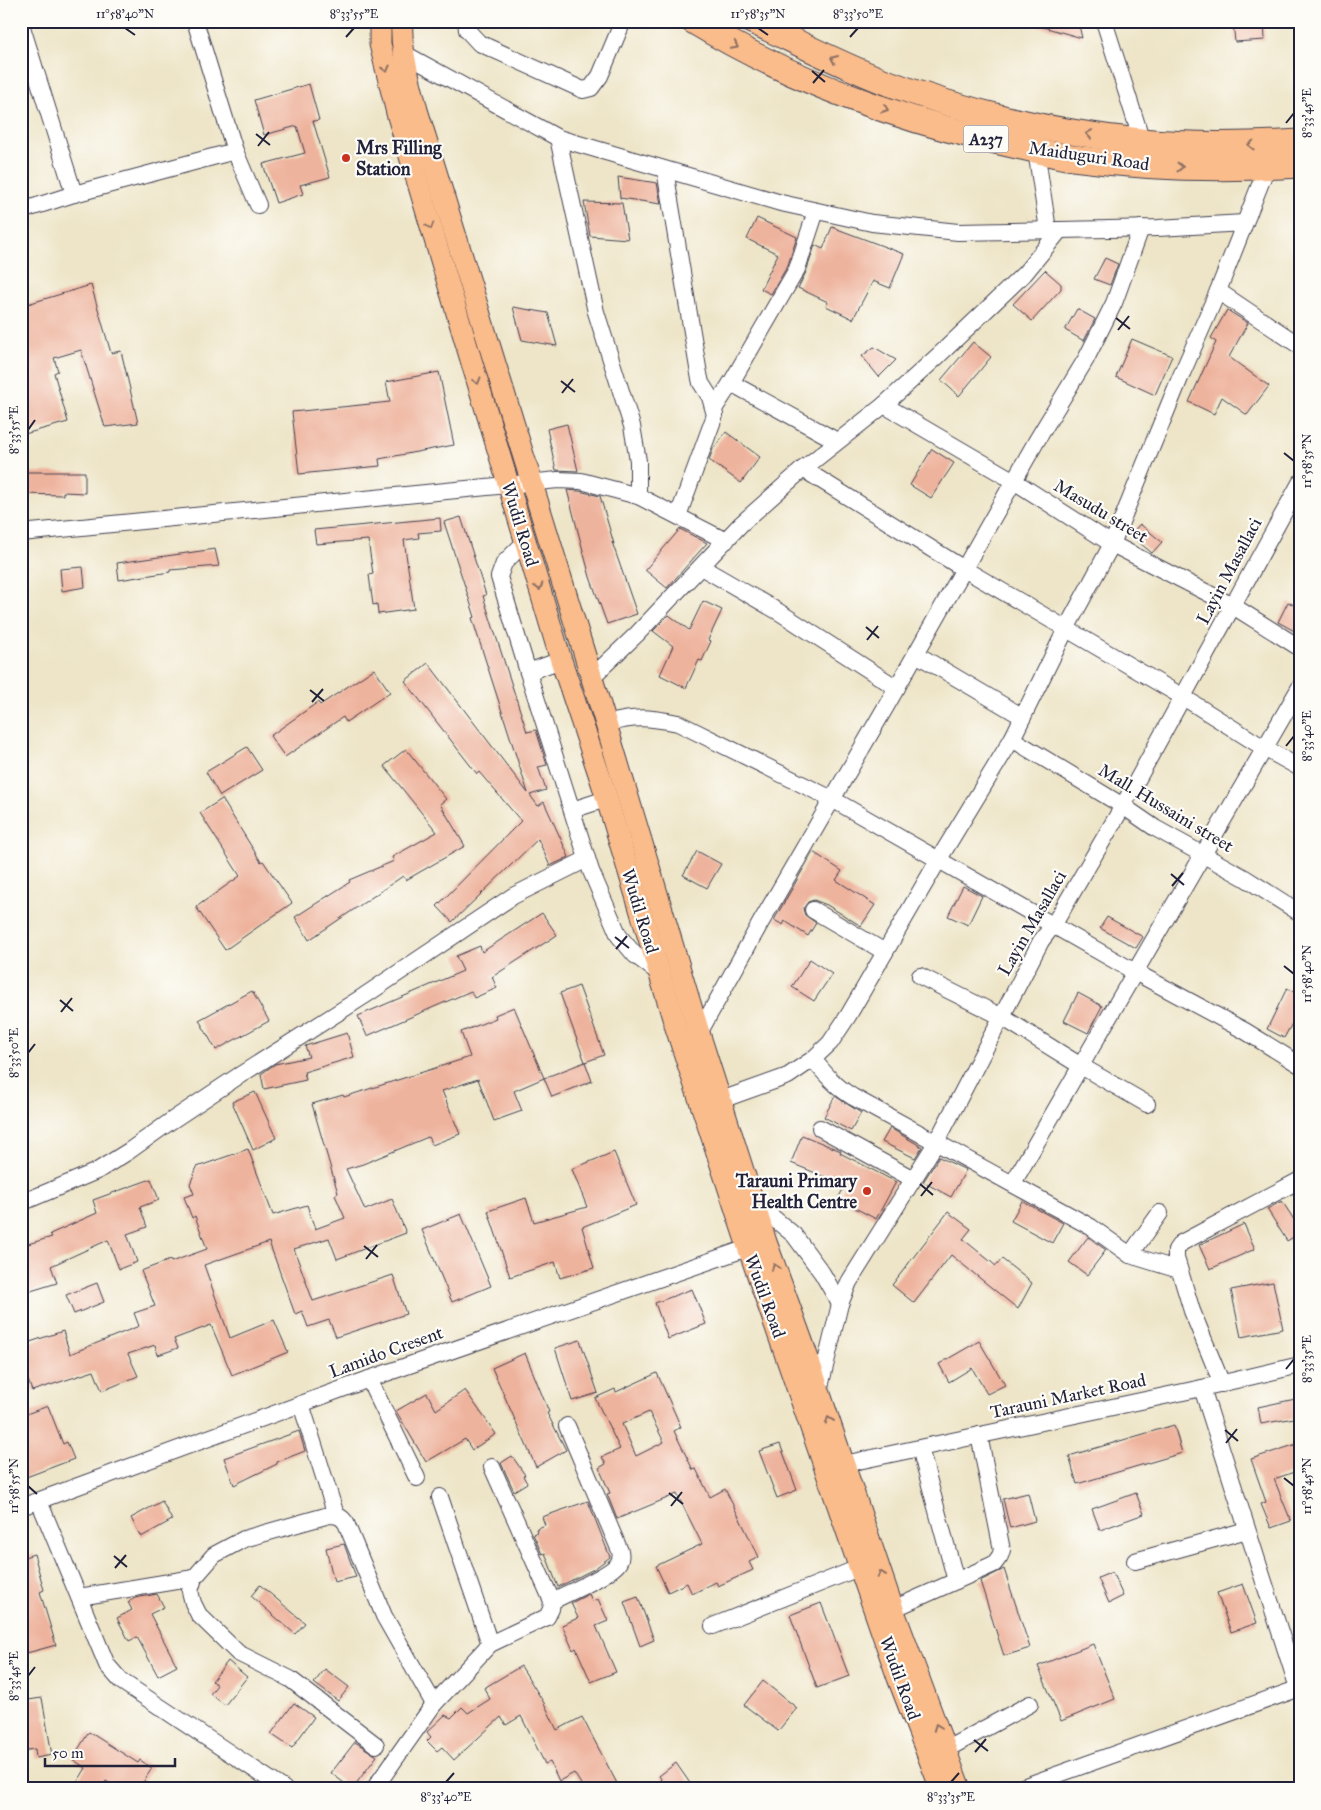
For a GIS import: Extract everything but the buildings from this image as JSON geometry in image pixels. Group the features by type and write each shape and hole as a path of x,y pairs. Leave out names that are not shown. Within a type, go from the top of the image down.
{"highway":[{"name":"Maiduguri Road","path":"693,21 732,45 818,84 901,115 983,139 1071,158 1169,167 1300,165"},
{"name":"Maiduguri Road","path":"752,21 883,81 973,110 1066,131 1142,141 1248,145 1300,142"}],"main road":[{"name":"Wudil Road","path":"380,21 380,44 407,111 531,481 699,1033 754,1202 757,1244 819,1391 835,1468 860,1567 898,1678 941,1789"},
{"name":"Wudil Road","path":"402,21 401,38 407,111 507,485 659,973 757,1244 835,1468 894,1609 960,1789"}],"street":[{"path":"195,21 235,151 258,205"},
{"path":"466,21 467,30 479,43 583,90 591,88 600,76 623,21"},
{"path":"1104,21 1142,141"},
{"path":"21,24 74,194"},
{"path":"402,53 558,138 781,203 872,223 958,232 1141,228 1244,223"},
{"path":"558,138 596,312 632,426 638,461 638,496"},
{"path":"591,678 741,524 803,469 884,405 1025,273 1054,230 1036,150"},
{"path":"21,210 235,151"},
{"path":"721,1100 788,1076 830,1043 848,1016 939,859 1012,739 1066,629 1112,544 1218,291 1267,167"},
{"path":"665,170 699,374 701,383 710,397 715,415 678,516"},
{"path":"714,409 797,269 816,210"},
{"path":"699,1033 1014,481 1086,359 1114,304 1141,228"},
{"path":"1218,291 1300,346"},
{"path":"731,383 837,441"},
{"name":"Masudu street","path":"884,405 1014,481 1112,544 1233,606 1300,648"},
{"path":"803,469 964,569 1184,697 1264,748 1300,768"},
{"path":"21,533 507,485 531,481 558,480 581,481 638,496 726,540"},
{"name":"Layin Masallaci","path":"819,1391 840,1304 849,1282 936,1143 1041,941 1054,924 1124,806 1300,483"},
{"path":"525,542 504,563 499,578 528,672 591,872 619,936 635,955 659,973"},
{"path":"701,567 779,612 896,688"},
{"path":"916,654 1023,717"},
{"path":"528,672 561,660"},
{"path":"1013,1183 1300,687"},
{"path":"606,724 628,718 651,717 678,723 832,799 1054,924 1135,972 1246,1031 1300,1065"},
{"name":"Mall. Hussaini street","path":"1012,739 1124,806 1155,828 1244,878 1300,913"},
{"path":"572,810 606,799"},
{"path":"21,1203 98,1171 228,1082 364,996 513,896 587,859"},
{"path":"812,910 885,952"},
{"path":"920,976 1002,1017 1147,1104"},
{"path":"813,1058 831,1081 841,1090 1092,1227 1130,1255 1179,1270"},
{"path":"820,1128 913,1179"},
{"path":"1222,1384 1192,1311 1179,1270 1176,1250 1181,1243 1299,1182"},
{"path":"754,1202 794,1235 822,1273 840,1304"},
{"path":"1130,1255 1160,1213"},
{"name":"Lamido Cresent","path":"21,1507 369,1379 757,1244"},
{"name":"Tarauni Market Road","path":"835,1468 920,1448 1222,1384 1300,1365"},
{"path":"369,1379 417,1478"},
{"path":"1017,1789 1299,1688 1202,1388"},
{"path":"301,1404 336,1515"},
{"path":"552,1601 610,1572 619,1563 621,1556 567,1426"},
{"path":"894,1609 994,1564 1000,1556 1002,1550 979,1436"},
{"path":"920,1448 956,1581"},
{"path":"374,1789 434,1704 490,1644 547,1617 551,1609 552,1601 492,1467"},
{"path":"440,1497 490,1644"},
{"path":"38,1501 108,1665 121,1681 284,1789"},
{"path":"376,1745 290,1679 238,1653 199,1615 193,1604 190,1591 194,1578 214,1555 244,1539 336,1515 341,1517 346,1523 384,1616 434,1704"},
{"path":"1135,1561 1247,1530"},
{"path":"713,1626 860,1567"},
{"path":"79,1597 194,1578"},
{"path":"945,1750 1030,1704"}],"place":[{"name":"Mrs Filling Station","path":"346,158"},
{"name":"Tarauni Primary Health Centre","path":"867,1191"}]}
